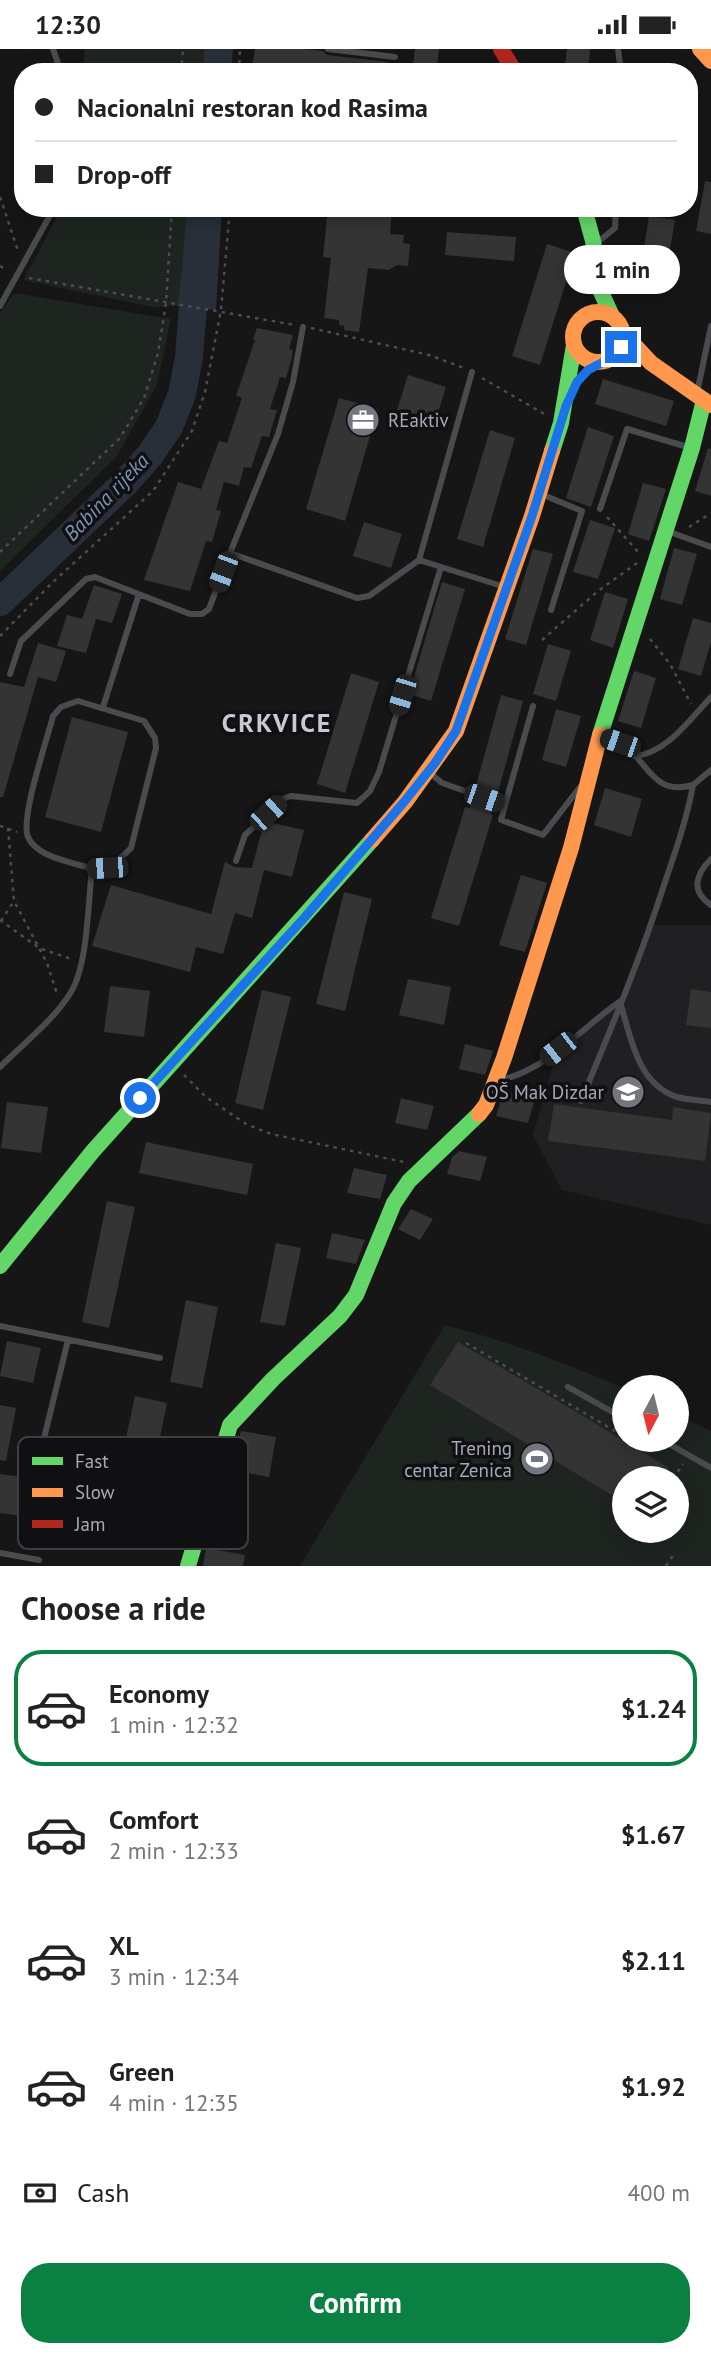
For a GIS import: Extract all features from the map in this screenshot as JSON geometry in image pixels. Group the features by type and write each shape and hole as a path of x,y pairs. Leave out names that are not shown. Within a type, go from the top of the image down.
{"main road":[{"path":"699,49 711,61"},
{"path":"226,1437 230,1425 340,1316 356,1295 394,1203 409,1181 475,1119 485,1105 571,848 600,736 635,628 672,533 704,400 629,343 619,323 606,308 586,217"},
{"path":"566,406 574,329 584,316 591,293 595,263"},
{"path":"584,316 598,311 612,316"},
{"path":"0,1266 93,1151 305,917 428,772 456,731 539,493 566,406 577,382 588,370 621,347 623,333"},
{"path":"574,345 584,358 622,360 672,378"},
{"path":"188,1566 193,1549"}],"lane":[{"path":"328,49 395,58"},
{"path":"0,306 49,217"},
{"path":"594,246 615,229 616,217"},
{"path":"704,400 711,326"},
{"path":"10,674 21,641 86,579 96,577 190,614 202,614 209,609 278,434 293,382 303,327"},
{"path":"230,553 357,598 369,596 419,559 472,372"},
{"path":"600,509 626,429 692,448"},
{"path":"539,493 582,511 551,610"},
{"path":"672,533 711,547"},
{"path":"419,559 507,587"},
{"path":"236,861 245,835 285,798 291,796 357,803 367,795 377,778 441,567"},
{"path":"103,707 139,594"},
{"path":"635,756 648,755 660,748 711,698"},
{"path":"78,701 144,721 155,738 156,748 131,848 120,860 107,868 92,869 37,848 28,837 27,816 53,716 61,707 78,701"},
{"path":"533,706 501,820 543,835 591,773"},
{"path":"600,736 620,743 662,784 678,789 693,785 711,770"},
{"path":"428,772 442,783 505,805"},
{"path":"581,1101 623,1002 664,887 688,813 693,785"},
{"path":"711,859 699,871 698,878 700,894 711,905"},
{"path":"0,1067 72,991 81,962 92,869"},
{"path":"495,1081 518,1076 542,1062 623,1002"},
{"path":"623,1002 637,1057 651,1079 677,1097 711,1102"},
{"path":"0,1326 160,1359"},
{"path":"44,1437 68,1339"},
{"path":"568,1387 612,1412"},
{"path":"685,1453 711,1468"},
{"path":"0,1553 39,1560"}],"path":[{"path":"0,197 23,265"},
{"path":"0,552 120,438 144,398 158,353 166,303 171,217"},
{"path":"0,636 53,582 153,491 192,431 205,392 222,310 229,217"},
{"path":"16,275 166,303 222,310 429,355 472,372 561,423"},
{"path":"542,640 598,591 645,559 600,509"},
{"path":"672,533 711,513"},
{"path":"635,628 654,643 670,664 695,713"},
{"path":"0,826 28,837"},
{"path":"8,828 14,901 47,963 60,1005"},
{"path":"14,901 1,921 39,948 81,962"},
{"path":"172,1063 206,1097 246,1124 271,1134 424,1167"},
{"path":"466,1343 612,1429"},
{"path":"681,1466 688,1455"},
{"path":"666,1566 674,1554"}],"shaded area":[{"path":"85,49 204,49 203,63 84,63"},
{"path":"204,49 233,49 232,63 203,63"},
{"path":"57,217 190,217 177,306 153,307 23,280"},
{"path":"190,217 221,217 216,310 177,306"},
{"path":"14,293 171,319 157,384 117,456 0,571 0,313"},
{"name":"OŠ Mak Dizdar","path":"651,925 711,925 711,1225 562,1190 533,1135 558,1049 624,998"},
{"name":"Trening centar Zenica","path":"445,1325 536,1353 612,1383 612,1453 690,1453 690,1421 711,1431 711,1566 300,1566"}],"building":[{"path":"255,49 303,49 323,51 327,55 388,62 388,63 253,63"},
{"path":"415,49 439,49 437,63 413,63"},
{"path":"567,49 590,49 589,63 565,63"},
{"path":"705,181 711,182 711,234 696,231"},
{"path":"327,217 391,217 390,234 404,235 403,243 410,244 408,266 397,265 389,270 368,268 359,332 344,330 344,326 339,325 339,320 324,318 331,258 323,257"},
{"path":"649,217 675,220 666,272 641,268"},
{"path":"447,232 516,237 514,261 445,255"},
{"path":"547,244 575,253 540,365 512,356"},
{"path":"257,328 293,335 289,349 293,350 286,378 280,377 270,409 277,410 269,437 262,436 251,468 244,467 239,486 224,482 216,510 221,511 212,542 206,541 190,591 144,580 178,482 201,489 219,441 227,443 242,398 236,396"},
{"path":"408,375 446,387 435,422 397,410"},
{"path":"603,379 674,401 666,426 595,404"},
{"path":"339,398 378,409 345,521 306,509"},
{"path":"588,427 614,436 591,507 566,498"},
{"path":"490,430 515,438 483,547 457,539"},
{"path":"708,448 711,449 711,496 695,491"},
{"path":"643,483 666,489 649,541 628,534"},
{"path":"590,520 615,528 598,579 573,572"},
{"path":"364,522 402,534 391,568 353,556"},
{"path":"674,548 697,554 682,605 660,599"},
{"path":"533,549 553,554 526,645 505,639"},
{"path":"442,582 465,589 431,701 409,694"},
{"path":"94,585 122,594 112,623 96,619 86,653 57,646 67,615 82,619"},
{"path":"605,592 628,599 613,648 590,640"},
{"path":"693,618 711,623 711,642 701,676 678,669"},
{"path":"38,643 66,651 56,682 38,677 3,797 0,797 0,682 24,687"},
{"path":"548,644 571,651 556,701 533,694"},
{"path":"634,671 656,678 641,728 618,721"},
{"path":"351,673 379,682 345,793 317,784"},
{"path":"501,695 523,701 497,796 475,789"},
{"path":"556,709 581,716 566,767 542,760"},
{"path":"72,717 128,732 101,832 45,817"},
{"path":"605,788 642,799 631,837 594,825"},
{"path":"472,800 494,807 459,926 431,918 465,807 470,808"},
{"path":"268,822 304,830 292,877 264,870 252,918 235,913 223,954 196,947 190,972 92,946 111,885 211,914 225,862 235,867 252,868 263,826"},
{"path":"521,875 547,883 525,952 499,945"},
{"path":"344,892 372,899 345,1011 316,1004"},
{"path":"408,979 451,987 444,1025 399,1015"},
{"path":"110,986 150,991 144,1037 104,1032"},
{"path":"691,989 711,992 711,1028 686,1025"},
{"path":"262,990 291,997 263,1110 235,1103"},
{"path":"465,1044 493,1051 485,1075 459,1069"},
{"path":"504,1091 535,1099 528,1123 496,1116"},
{"path":"401,1098 434,1106 427,1130 395,1123"},
{"path":"7,1102 48,1107 41,1153 1,1148"},
{"path":"554,1104 672,1120 673,1107 711,1113 705,1161 548,1141"},
{"path":"146,1142 253,1164 247,1195 139,1173"},
{"path":"459,1151 487,1157 480,1181 447,1174 452,1157"},
{"path":"354,1168 387,1175 380,1199 347,1193"},
{"path":"107,1201 135,1207 109,1328 82,1322"},
{"path":"411,1209 433,1219 420,1240 398,1229"},
{"path":"332,1233 365,1240 356,1264 326,1258"},
{"path":"276,1243 301,1248 285,1326 260,1322"},
{"path":"186,1300 218,1307 202,1388 170,1382"},
{"path":"7,1341 41,1348 33,1383 0,1376"},
{"path":"458,1342 612,1434 612,1453 644,1453 666,1466 612,1466 612,1495 430,1385"},
{"path":"135,1396 167,1403 160,1437 126,1437"},
{"path":"0,1405 16,1408 6,1461 0,1460"},
{"path":"241,1431 276,1437 269,1477 248,1473 248,1437 239,1437"},
{"path":"0,1474 18,1477 18,1515 0,1513"},
{"path":"206,1549 245,1555 243,1566 203,1566"}],"waterway":[{"name":"Babina rijeka","path":"0,602 126,482 150,455 169,427 182,394 189,357 200,217"}],"traffic: fast":[{"path":"586,217 601,292 612,316"},
{"path":"552,451 561,423 574,345"},
{"path":"600,735 692,448 704,400"},
{"path":"0,1266 93,1151 372,840"},
{"path":"226,1437 230,1425 273,1379 340,1316 356,1295 394,1203 409,1181 479,1114"},
{"path":"188,1566 193,1549"}],"traffic: slow":[{"path":"700,49 711,61"},
{"path":"598,312 616,319 623,337 616,355 598,362 580,355 573,337 580,319 598,312"},
{"path":"623,333 651,363 711,405"},
{"path":"372,840 405,802 456,731 532,516 552,451"},
{"path":"479,1114 486,1105 504,1058 571,848 600,735"}],"traffic: jam":[{"path":"501,49 510,63"}],"place":[{"name":"REaktiv","path":"363,420"},
{"name":"OŠ Mak Dizdar","path":"628,1092"},
{"name":"Trening centar Zenica","path":"537,1459"}],"district":[{"name":"CRKVICE","path":"277,722"}],"route":[{"path":"140,1098 305,917 404,802 456,731 532,516 566,406 577,382 588,370 611,358 621,347"}]}
